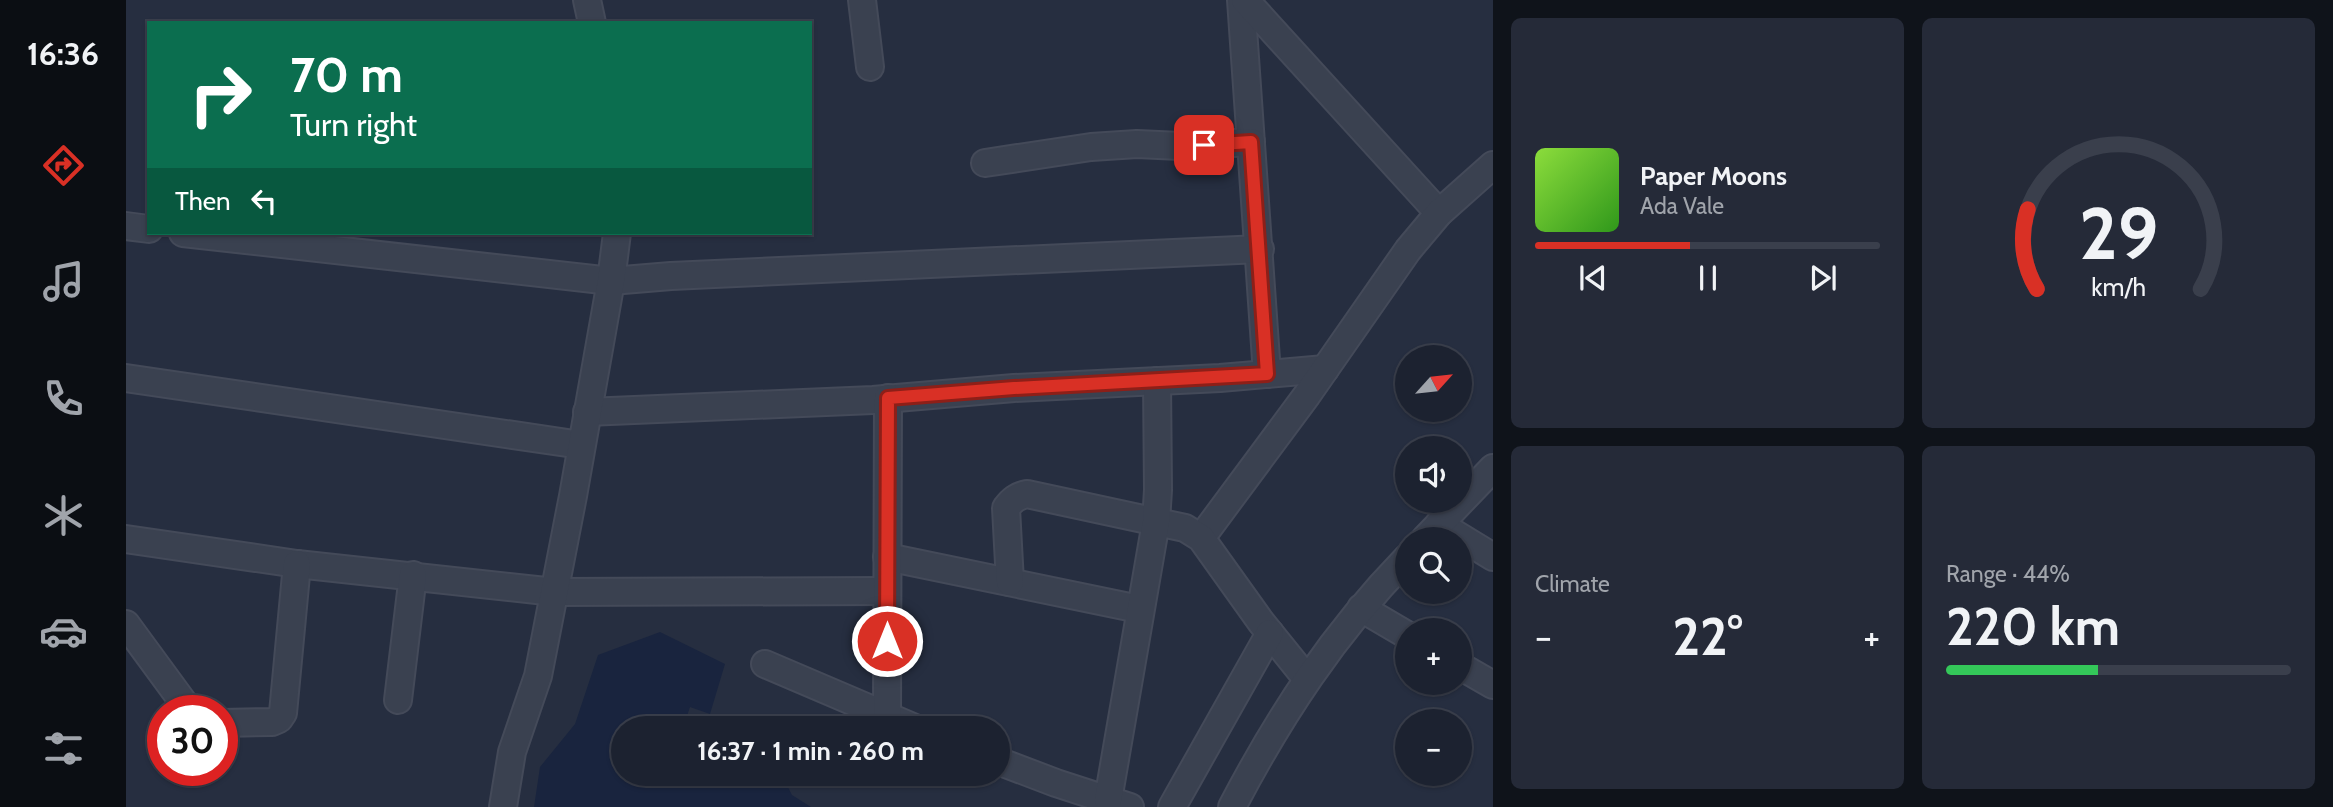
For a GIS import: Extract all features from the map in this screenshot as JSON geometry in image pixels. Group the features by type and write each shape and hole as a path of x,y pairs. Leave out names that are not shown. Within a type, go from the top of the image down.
{"street":[{"path":"587,0 592,21"},
{"path":"862,0 870,66"},
{"path":"1243,0 1267,374"},
{"path":"1243,0 1439,213"},
{"path":"985,163 1091,147 1251,142"},
{"path":"1201,538 1408,250 1439,213 1493,165"},
{"path":"126,226 147,229"},
{"path":"201,235 611,281 684,275 1259,249"},
{"path":"503,807 512,752 538,676 555,592 611,281 617,235"},
{"path":"587,412 888,398 1325,369"},
{"path":"126,378 581,445"},
{"path":"1010,766 1119,803 1139,609 1156,522 1157,381"},
{"path":"887,716 888,398"},
{"path":"1437,527 1493,468"},
{"path":"1010,582 1006,508 1012,499 1020,495 1027,494 1185,528 1201,538 1307,679"},
{"path":"126,539 298,564 555,592 887,591"},
{"path":"1472,548 1493,557"},
{"path":"887,558 1139,609"},
{"path":"238,723 272,722 279,719 283,713 298,564"},
{"path":"1231,807 1266,742 1322,656 1395,571"},
{"path":"398,700 413,575"},
{"path":"1361,608 1395,628"},
{"path":"126,624 178,695"},
{"path":"1172,807 1270,633"},
{"path":"765,664 885,716"},
{"path":"1472,673 1493,685"}],"water":[{"path":"660,632 725,664 710,714 690,707 687,716 611,716 611,786 787,786 792,795 811,807 534,807 540,767 575,724 598,655"}],"route":[{"path":"887,641 888,398 1267,374 1251,142 1204,145"}]}
